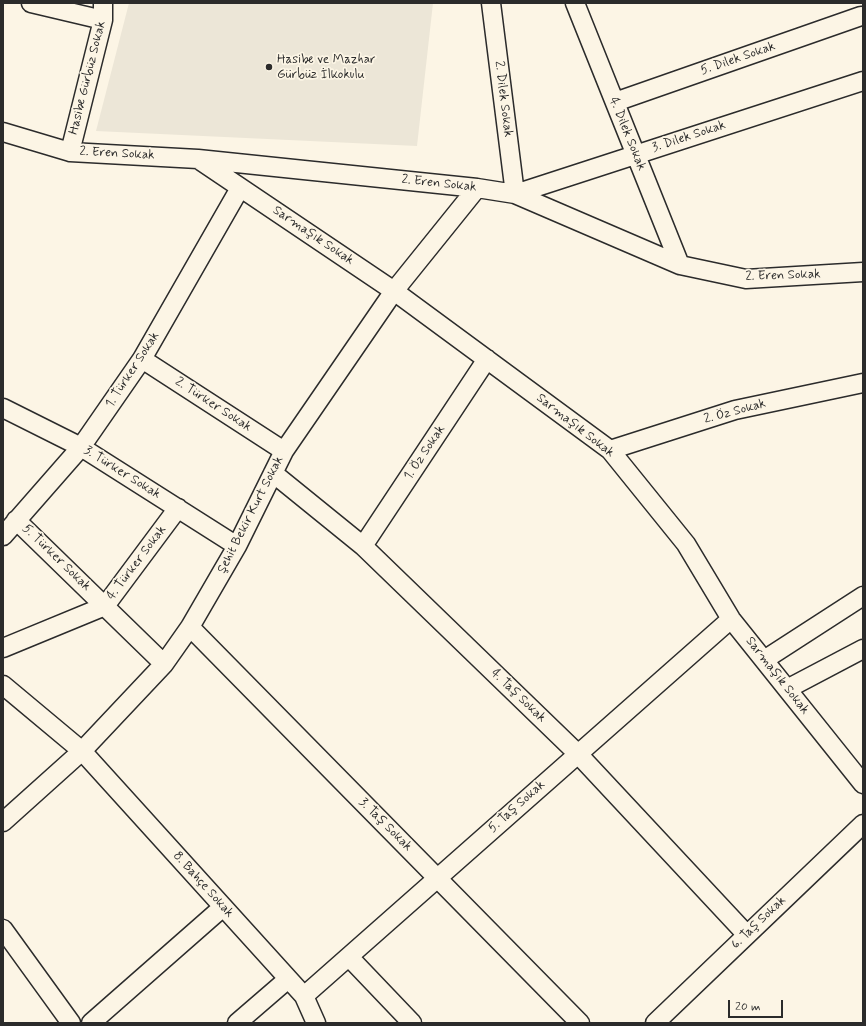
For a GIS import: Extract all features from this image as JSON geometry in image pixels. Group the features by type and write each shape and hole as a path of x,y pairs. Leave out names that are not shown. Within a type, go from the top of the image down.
{"street":[{"path":"32,3 103,11"},
{"name":"2. Dilek Sokak","path":"491,3 515,194"},
{"name":"4. Dilek Sokak","path":"575,3 680,265"},
{"name":"Hasibe Gürbüz Sokak","path":"70,152 103,11"},
{"name":"5. Dilek Sokak","path":"615,102 860,15"},
{"name":"3. Dilek Sokak","path":"515,194 863,81"},
{"name":"2. Eren Sokak","path":"3,132 70,152 198,159 477,188 515,194 680,265 746,279 863,272"},
{"name":"Sarmaşık Sokak","path":"198,159 394,291 610,450 686,544 731,618 764,660 787,689 857,764 863,784"},
{"name":"1. Türker Sokak","path":"3,536 81,447 142,359 240,188"},
{"name":"Şehit Bekir Kurt Sokak","path":"3,822 82,751 164,664 190,627 237,546 284,451 394,291 477,188"},
{"name":"2. Türker Sokak","path":"142,359 284,451"},
{"name":"1. Öz Sokak","path":"363,546 487,359"},
{"name":"2. Öz Sokak","path":"610,450 735,410 863,383"},
{"name":"3. Türker Sokak","path":"3,408 81,447 237,546"},
{"name":"4. Taş Sokak","path":"273,473 363,546 578,754 747,935"},
{"name":"4. Türker Sokak","path":"3,648 104,606 178,508"},
{"name":"5. Türker Sokak","path":"16,520 164,664"},
{"path":"764,660 863,596"},
{"name":"5. Taş Sokak","path":"304,996 731,618"},
{"name":"3. Taş Sokak","path":"190,627 580,1023"},
{"path":"787,689 863,649"},
{"name":"8. Bahçe Sokak","path":"3,685 82,751 304,996 316,1023"},
{"name":"6. Taş Sokak","path":"656,1023 863,824"},
{"path":"91,1023 223,907"},
{"path":"3,929 71,1023"},
{"path":"349,956 412,1023"},
{"path":"238,1023 288,979"}],"shaded area":[{"name":"Hasibe ve Mazhar Gürbüz İlkokulu","path":"129,3 433,3 417,146 96,131"}],"place":[{"name":"Hasibe ve Mazhar Gürbüz İlkokulu","path":"269,67"}]}
